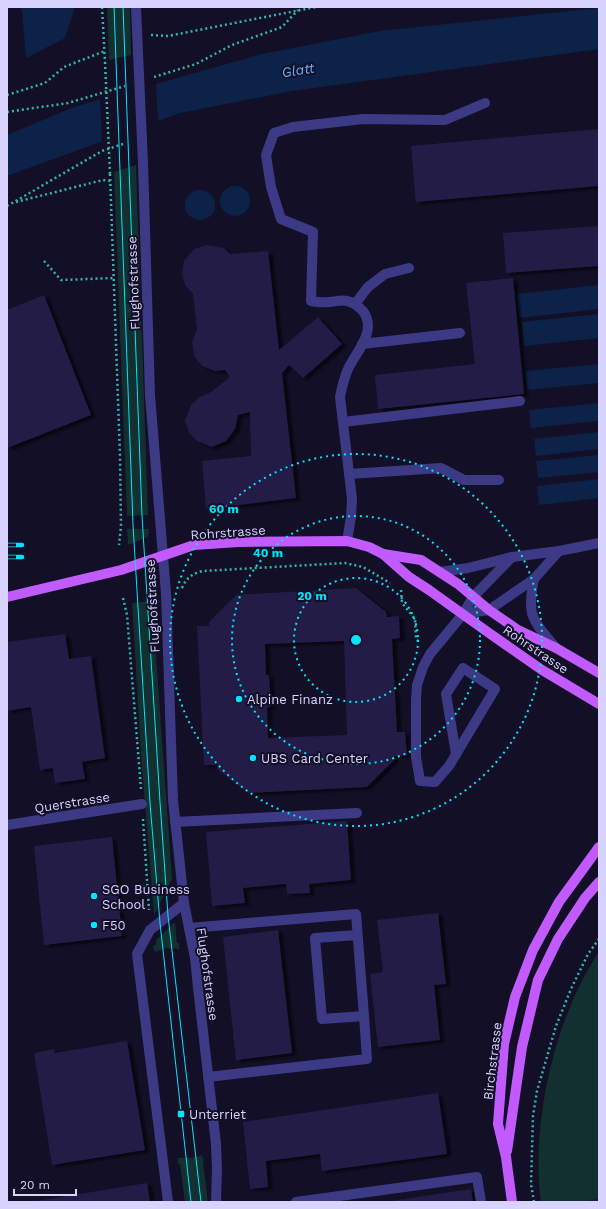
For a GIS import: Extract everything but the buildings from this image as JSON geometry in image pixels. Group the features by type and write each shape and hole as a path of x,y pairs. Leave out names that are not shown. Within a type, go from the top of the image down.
{"main road":[{"name":"Rohrstrasse","path":"7,597 121,570 194,545 238,542 347,541 369,547 383,554 409,577 542,670 599,704"},
{"name":"Rohrstrasse","path":"383,554 421,560 458,584 489,610 518,630 556,648 599,673"},
{"name":"Birchstrasse","path":"512,1202 506,1157 498,1124 498,1117 504,1044 515,998 533,950 559,902 599,847"},
{"name":"Birchstrasse","path":"506,1157 522,1047 538,980 558,939 585,898 599,882"}],"street":[{"name":"Flughofstrasse","path":"136,7 143,163 150,395 166,593 172,792 184,903 195,958 208,1077 217,1169 216,1202"},
{"path":"347,541 352,499 340,397 343,382 348,369 368,334 368,325 362,310 355,304 347,301 320,303 311,301 313,232 280,219 271,187 266,155 274,133 293,128 363,119 445,120 485,103"},
{"path":"355,304 368,287 385,274 409,268"},
{"path":"362,344 460,333"},
{"path":"343,422 520,401"},
{"path":"349,474 441,468 464,480 499,480"},
{"path":"440,572 468,568 512,557 559,551 599,543"},
{"path":"463,614 489,610 534,579 559,551"},
{"path":"456,754 446,694 463,668 496,689 449,766 435,782 420,781 416,757 417,684 430,654 463,614 473,597 512,557"},
{"path":"534,579 530,608 534,620 556,648"},
{"name":"Querstrasse","path":"7,825 142,804"},
{"path":"175,822 357,813"},
{"path":"168,1202 137,954 150,930 184,903"},
{"path":"189,928 356,914 367,1058 208,1077"},
{"path":"357,935 315,938 316,953 322,1019 364,1016"},
{"path":"296,1202 477,1177 480,1202"}],"path":[{"path":"102,7 110,174 120,456 121,526 119,545"},
{"path":"137,34 168,36 316,7"},
{"path":"156,76 196,64 232,45 282,27 298,10"},
{"path":"7,95 45,83 64,67 104,51"},
{"path":"7,112 68,103 100,93"},
{"path":"7,206 102,151"},
{"path":"12,203 103,180 110,180"},
{"path":"44,262 61,280 114,278"},
{"path":"181,591 184,583 189,577 196,572 203,571 345,563 363,567 401,590 402,603 416,619 416,639 430,654"},
{"path":"123,598 127,615 150,930"},
{"path":"534,1202 531,1184 533,1116 539,1084 556,1026 571,989 588,954 599,939"}],"green space":[{"path":"107,7 130,7 131,55 109,60"},
{"path":"136,165 148,515 127,516 114,172"},
{"path":"127,529 149,529 148,537 128,545"},
{"path":"152,601 172,879 154,915 141,754 132,603"},
{"path":"175,922 179,949 166,948 155,952 153,946 156,945 156,940"},
{"path":"599,952 599,1199 582,1202 541,1202 539,1139 549,1072 558,1039 570,1007 583,978"},
{"path":"202,1155 204,1161 208,1202 185,1202 178,1158 190,1158"}],"water":[{"path":"19,7 75,7 65,38 26,58 22,11"},
{"name":"Glatt","path":"599,8 599,49 292,91 180,113 7,176 7,135 74,107 262,54 380,31"},
{"path":"235,186 241,187 249,195 249,207 241,215 235,216 229,215 221,207 220,201 221,195 229,187"},
{"path":"200,190 211,194 215,205 211,216 200,220 189,216 185,205 189,194"},
{"path":"599,285 599,309 519,318 517,294"},
{"path":"599,314 599,338 524,346 522,322"},
{"path":"599,364 599,383 527,390 525,371"},
{"path":"599,403 599,421 531,428 529,410"},
{"path":"599,432 599,449 536,456 534,439"},
{"path":"599,455 599,472 538,478 536,461"},
{"path":"599,479 599,498 539,505 537,486"}],"pier":[{"path":"156,82 158,123 102,143 100,98"}],"tram line":[{"path":"114,7 133,525 150,803 160,923 191,1202"},
{"path":"123,7 142,516 160,802 168,916 201,1202"}],"railway":[{"path":"7,545 22,545"},
{"path":"7,557 22,557"}],"place":[{"name":"Alpine Finanz","path":"239,699"},
{"name":"UBS Card Center","path":"253,758"},
{"name":"SGO Business School","path":"94,896"},
{"name":"F50","path":"94,925"},
{"name":"Unterriet","path":"181,1114"}]}
